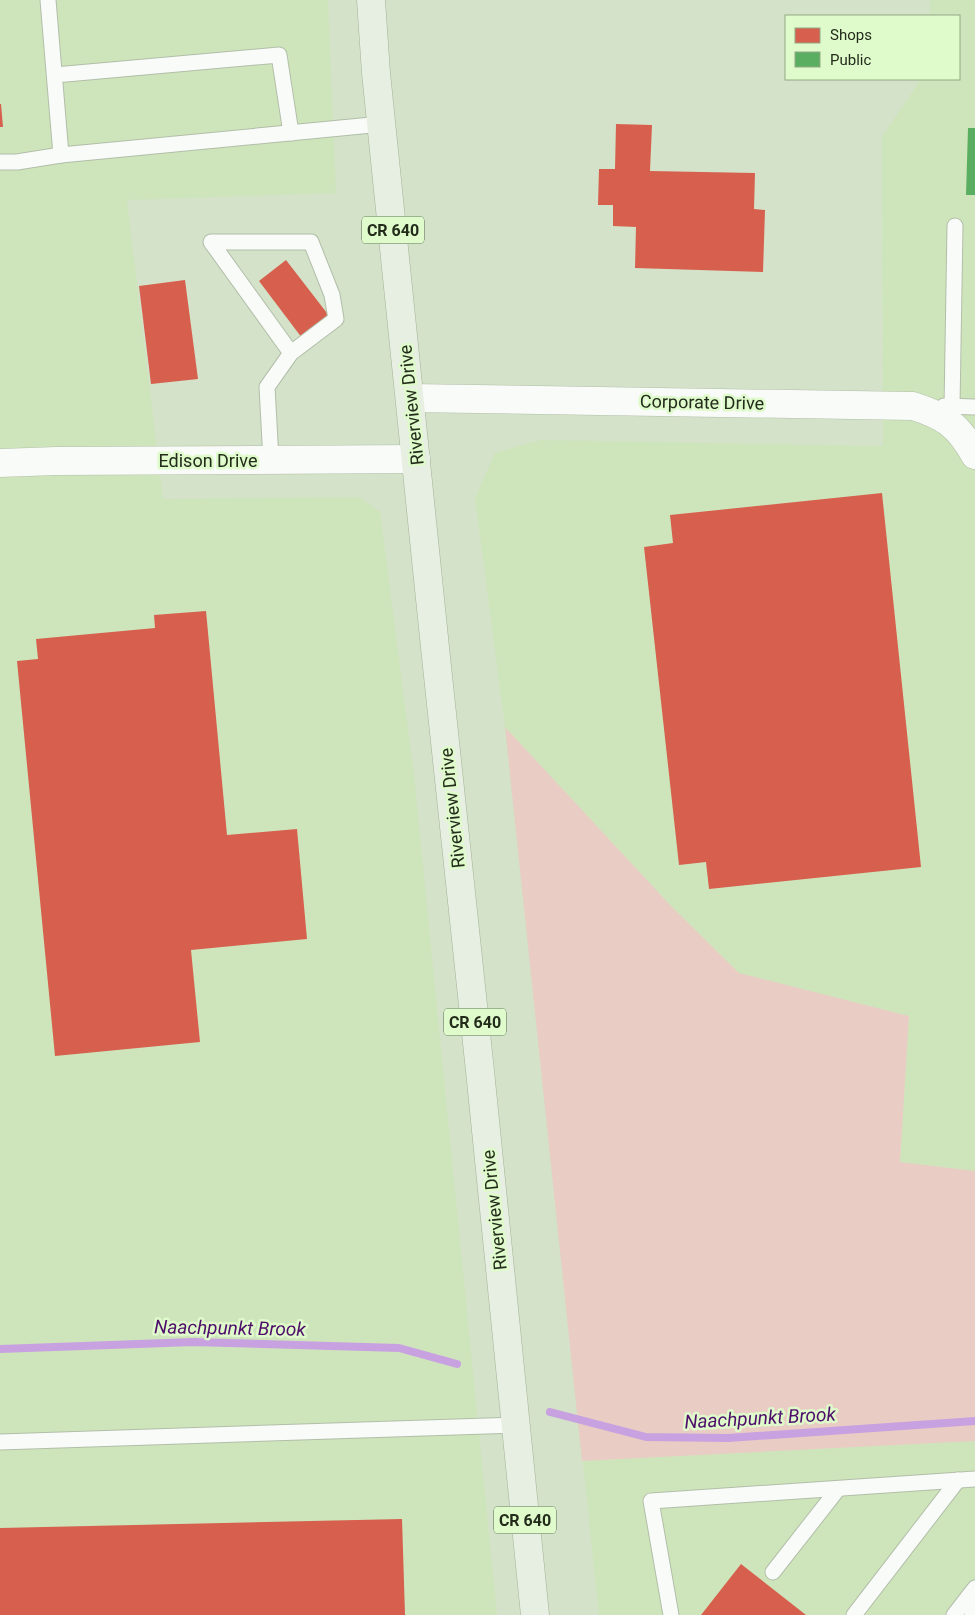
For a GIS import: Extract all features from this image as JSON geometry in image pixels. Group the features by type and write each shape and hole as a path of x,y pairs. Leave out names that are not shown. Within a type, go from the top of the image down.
{"main road":[{"name":"Riverview Drive","path":"371,0 437,667 535,1615"}],"street":[{"name":"Corporate Drive","path":"410,398 913,406 935,413 949,422 967,440 975,455"},
{"name":"Edison Drive","path":"0,463 416,459"}],"lane":[{"path":"48,0 61,155"},
{"path":"55,75 279,55 291,133"},
{"path":"0,162 17,162 61,155 382,124"},
{"path":"952,406 955,226"},
{"path":"271,460 267,387 291,353 336,319 332,295 311,242 211,242 291,353"},
{"path":"913,406 975,407"},
{"path":"0,1442 515,1425"},
{"path":"671,1615 651,1501 975,1479"},
{"path":"854,1615 958,1480"},
{"path":"773,1572 838,1489"},
{"path":"954,1615 975,1588"},
{"path":"972,1615 975,1594"}],"shaded area":[{"path":"0,0 328,0 336,193 127,200 163,499 359,497 380,512 414,775 497,1615 0,1615"},
{"path":"930,0 975,0 975,1615 599,1615 505,727 475,498 495,453 541,440 883,446 882,137 920,80 960,80 960,15 930,15"},
{"path":"505,727 672,907 739,973 909,1016 900,1162 975,1171 975,1441 582,1461"}],"building: Shops":[{"path":"1,104 3,127 0,127"},
{"path":"616,124 652,125 650,171 755,173 754,209 765,210 763,272 635,268 636,227 613,226 613,205 598,205 599,169 615,169"},
{"path":"286,260 330,317 302,338 259,281"},
{"path":"185,280 198,379 151,384 139,286"},
{"path":"882,493 921,867 709,889 706,862 679,865 644,547 673,543 670,515"},
{"path":"206,611 227,835 297,829 307,939 191,950 200,1042 55,1056 17,661 38,659 36,639 155,628 154,615"},
{"path":"402,1519 405,1615 0,1615 0,1528"},
{"path":"741,1564 806,1615 701,1615"}],"building: Public":[{"path":"968,128 975,128 975,195 966,195"}],"waterway":[{"name":"Naachpunkt Brook","path":"0,1349 193,1342 399,1348 457,1364"},
{"name":"Naachpunkt Brook","path":"550,1412 646,1437 728,1438 975,1421"}]}
